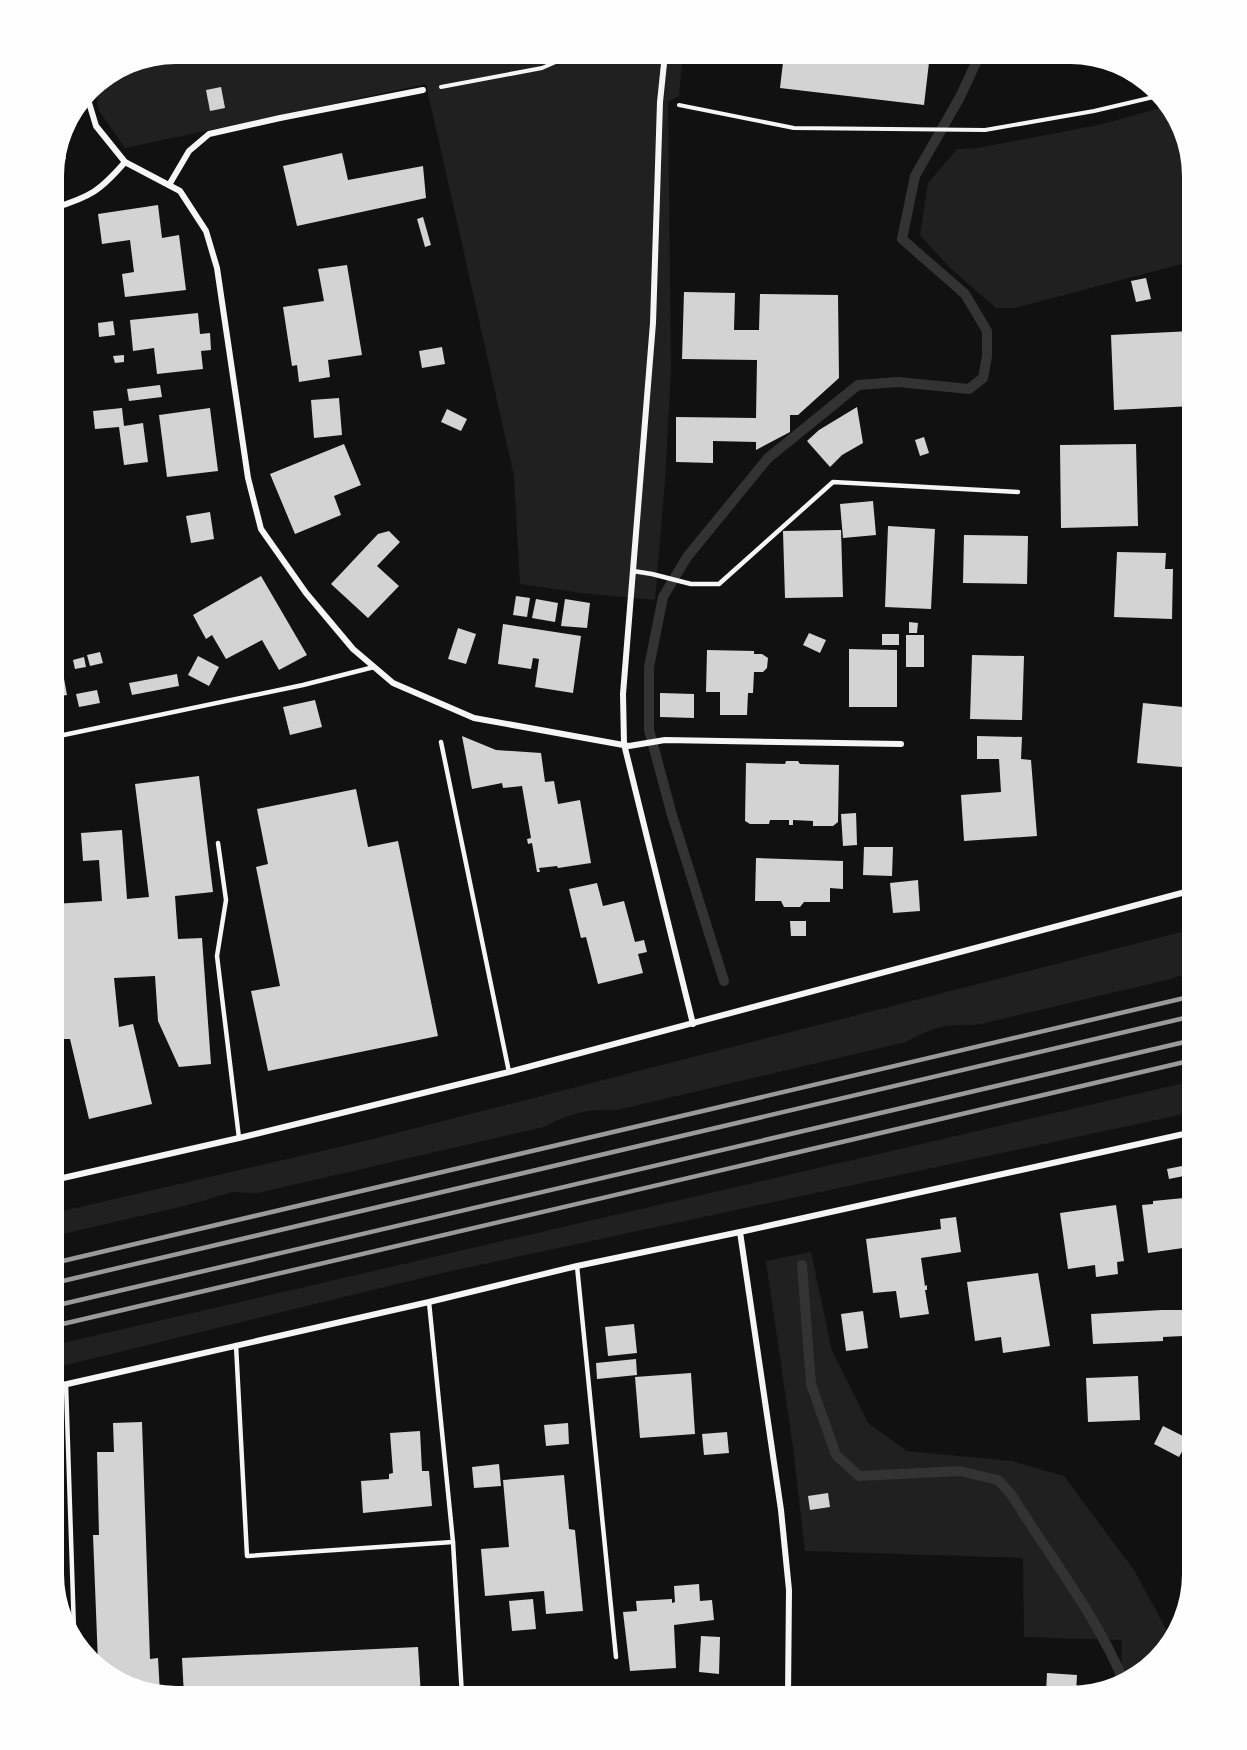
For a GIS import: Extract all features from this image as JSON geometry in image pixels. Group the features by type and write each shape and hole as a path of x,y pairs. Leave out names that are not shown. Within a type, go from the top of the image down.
{"street":[{"path":"664,65 660,102 653,323 623,694 627,745 693,1024"},
{"path":"169,184 189,151 209,134 423,90"},
{"path":"90,106 96,126 125,162 180,190 206,231 217,268 248,478 261,529 306,593 353,649 393,683 474,718 627,745 665,740 901,744"},
{"path":"65,204 82,199 105,184 125,162"},
{"path":"64,1178 509,1072 1182,893"},
{"path":"66,1384 577,1266 1182,1134"},
{"path":"740,1232 781,1510 789,1590 788,1686"}],"lane":[{"path":"633,571 691,584 719,584 833,482 1018,492"},
{"path":"65,735 303,685 374,667"},
{"path":"441,742 509,1072"},
{"path":"218,843 226,900 217,956 239,1138"},
{"path":"577,1266 616,1657"},
{"path":"429,1302 453,1542 461,1685"},
{"path":"236,1346 248,1556 453,1542"},
{"path":"66,1384 74,1617"}],"path":[{"path":"423,90 542,68 550,64"},
{"path":"660,102 794,128 985,130 1094,111 1150,98"}],"shaded area":[{"path":"162,65 682,65 679,96 668,102 671,369 655,600 520,584 514,476 426,84 125,148 98,109 97,98 114,83 147,68"},
{"path":"1159,108 1168,120 1179,147 1182,162 1182,264 1015,308 996,308 949,267 920,235 928,183 957,149 978,148 1098,125"},
{"path":"1182,932 1182,975 1171,979 976,1025 939,1028 906,1042 617,1110 579,1113 544,1127 258,1193 233,1192 184,1206 64,1234 64,1211 365,1141"},
{"path":"1182,1084 1182,1114 442,1273 64,1366 64,1343"},
{"path":"811,1252 832,1351 868,1423 907,1451 1012,1461 1064,1476 1134,1570 1167,1631 1150,1653 1121,1673 1122,1640 1024,1637 1023,1558 805,1551 793,1448 766,1261"}],"building":[{"path":"783,65 929,65 924,105 780,88"},
{"path":"221,87 225,108 210,111 206,90"},
{"path":"342,153 348,180 423,166 426,198 297,226 283,166"},
{"path":"158,205 162,238 179,235 186,290 125,297 122,274 134,272 130,240 102,244 98,214"},
{"path":"423,217 431,245 425,247 417,219"},
{"path":"347,265 362,355 328,360 330,377 299,382 297,365 292,366 283,307 324,301 318,269"},
{"path":"1146,278 1151,299 1136,302 1131,281"},
{"path":"684,292 735,293 734,330 759,330 760,294 838,295 839,378 798,415 790,415 790,432 756,450 756,442 713,441 713,463 676,462 676,417 756,418 757,360 682,359"},
{"path":"198,313 200,334 210,333 211,350 201,351 203,369 157,374 154,348 133,351 130,320"},
{"path":"113,321 115,335 99,337 98,323"},
{"path":"1182,331 1182,407 1114,410 1111,335"},
{"path":"442,347 445,364 422,368 419,351"},
{"path":"124,355 124,362 115,363 113,356"},
{"path":"160,385 162,397 129,401 127,389"},
{"path":"339,398 342,435 314,438 311,400"},
{"path":"857,407 863,443 842,455 830,467 807,441 819,430"},
{"path":"122,408 124,426 143,423 148,462 124,465 119,427 95,429 93,411"},
{"path":"210,408 218,471 167,477 159,415"},
{"path":"447,409 467,419 461,431 441,422"},
{"path":"924,437 929,453 920,456 915,440"},
{"path":"344,444 361,485 334,496 341,515 295,534 270,474"},
{"path":"1136,444 1138,526 1061,528 1060,445"},
{"path":"873,501 876,535 843,538 840,504"},
{"path":"210,512 214,539 191,543 186,516"},
{"path":"888,526 935,529 931,609 885,607"},
{"path":"841,530 843,597 785,598 783,531"},
{"path":"389,531 400,542 377,566 399,586 368,618 331,584 378,534"},
{"path":"964,535 1028,536 1027,584 963,583"},
{"path":"1117,552 1166,553 1165,569 1173,569 1172,619 1114,617"},
{"path":"261,576 307,655 279,670 262,640 226,659 212,635 206,639 193,615"},
{"path":"516,596 530,598 527,617 513,615"},
{"path":"536,599 558,603 555,622 532,618"},
{"path":"565,599 590,603 587,628 561,626"},
{"path":"909,622 918,623 917,633 909,633"},
{"path":"503,624 581,636 573,693 535,687 539,659 533,658 531,669 498,664"},
{"path":"458,628 476,634 466,664 448,659"},
{"path":"809,633 826,640 820,653 803,645"},
{"path":"882,634 899,634 899,645 882,645"},
{"path":"906,635 924,635 924,667 906,667"},
{"path":"849,649 897,650 897,707 849,707"},
{"path":"707,650 754,651 754,654 762,654 768,658 767,668 763,672 754,672 753,693 748,693 747,715 720,715 720,692 706,692"},
{"path":"100,652 103,663 90,666 87,655"},
{"path":"972,655 1024,656 1022,720 970,719"},
{"path":"198,656 219,667 209,686 188,675"},
{"path":"84,657 86,667 75,669 73,660"},
{"path":"177,674 179,686 132,695 129,683"},
{"path":"97,690 100,703 79,707 76,694"},
{"path":"660,693 694,694 694,718 660,717"},
{"path":"315,700 322,727 290,735 283,707"},
{"path":"1143,703 1182,707 1182,767 1137,763"},
{"path":"462,736 496,750 541,753 545,782 554,781 558,804 580,800 591,863 558,868 557,866 539,868 540,872 537,872 532,843 528,844 527,839 531,838 522,786 503,788 502,783 472,789"},
{"path":"977,736 1022,737 1021,759 1031,760 1037,836 964,841 961,795 1001,792 999,759 977,759"},
{"path":"786,761 798,761 800,764 839,765 838,822 833,826 813,826 813,821 793,820 793,825 789,825 789,820 770,820 769,824 750,824 745,821 746,763 785,764"},
{"path":"199,776 213,892 175,896 178,939 202,938 211,1064 179,1067 158,1021 155,976 114,978 119,1027 133,1024 152,1104 89,1119 70,1039 64,1039 64,903 102,901 99,860 83,861 81,833 122,830 127,899 149,897 135,784"},
{"path":"356,789 368,847 398,841 438,1036 268,1071 251,991 280,986 256,867 268,864 257,809"},
{"path":"856,813 857,845 843,846 841,814"},
{"path":"864,847 893,847 892,876 863,875"},
{"path":"756,858 843,861 843,889 830,888 830,902 804,902 800,907 784,907 781,901 755,901"},
{"path":"918,880 920,911 893,913 890,883"},
{"path":"597,883 603,906 624,901 635,942 644,940 647,952 638,954 643,973 598,984 586,937 581,938 569,889"},
{"path":"790,921 806,921 806,936 791,936"},
{"path":"1182,1166 1182,1176 1169,1179 1167,1169"},
{"path":"1182,1198 1182,1248 1148,1253 1142,1205 1153,1204 1153,1201"},
{"path":"1116,1205 1124,1261 1117,1262 1118,1274 1096,1277 1095,1265 1068,1269 1060,1213"},
{"path":"956,1217 961,1252 921,1258 925,1286 927,1285 927,1290 925,1290 929,1314 900,1318 896,1291 873,1293 866,1239 941,1229 940,1219"},
{"path":"1038,1273 1050,1346 1003,1353 1001,1337 975,1341 967,1282"},
{"path":"1182,1310 1182,1336 1163,1337 1163,1341 1093,1344 1091,1314"},
{"path":"863,1311 868,1348 846,1351 841,1314"},
{"path":"634,1324 637,1353 608,1356 605,1327"},
{"path":"636,1359 637,1375 597,1379 596,1363"},
{"path":"691,1373 695,1434 640,1438 635,1377"},
{"path":"1138,1376 1140,1420 1088,1422 1086,1378"},
{"path":"142,1422 150,1659 158,1658 159,1684 147,1682 120,1671 98,1654 93,1535 99,1535 97,1452 114,1452 113,1423"},
{"path":"568,1423 569,1444 546,1446 544,1425"},
{"path":"1163,1426 1182,1436 1182,1452 1179,1457 1154,1444"},
{"path":"420,1431 422,1471 429,1471 432,1506 363,1513 361,1481 389,1479 389,1474 393,1473 390,1433"},
{"path":"727,1432 729,1453 704,1455 702,1434"},
{"path":"499,1464 501,1486 474,1488 472,1467"},
{"path":"564,1475 569,1529 575,1530 583,1611 546,1614 544,1591 485,1596 481,1549 509,1547 503,1480"},
{"path":"828,1493 830,1507 810,1510 808,1496"},
{"path":"699,1584 700,1601 712,1600 714,1620 674,1625 676,1668 630,1671 623,1612 637,1611 636,1601 672,1599 672,1603 675,1602 674,1586"},
{"path":"533,1599 536,1629 512,1631 509,1601"},
{"path":"701,1636 720,1637 719,1674 699,1672"},
{"path":"418,1647 420,1685 183,1685 182,1658"},
{"path":"1047,1673 1077,1675 1076,1686 1046,1686"}],"waterway":[{"path":"724,981 672,815 649,730 649,667 663,597 687,557 768,458 858,385 898,382 969,389 983,378 987,356 987,331 965,294 902,239 915,176 960,97 975,65"},
{"path":"802,1265 811,1384 836,1455 859,1476 960,1471 998,1480 1011,1494 1086,1609 1120,1674"}],"railway":[{"path":"64,1261 1182,999"},
{"path":"64,1281 1182,1019"},
{"path":"64,1304 1182,1043"},
{"path":"64,1324 1182,1063"}]}
